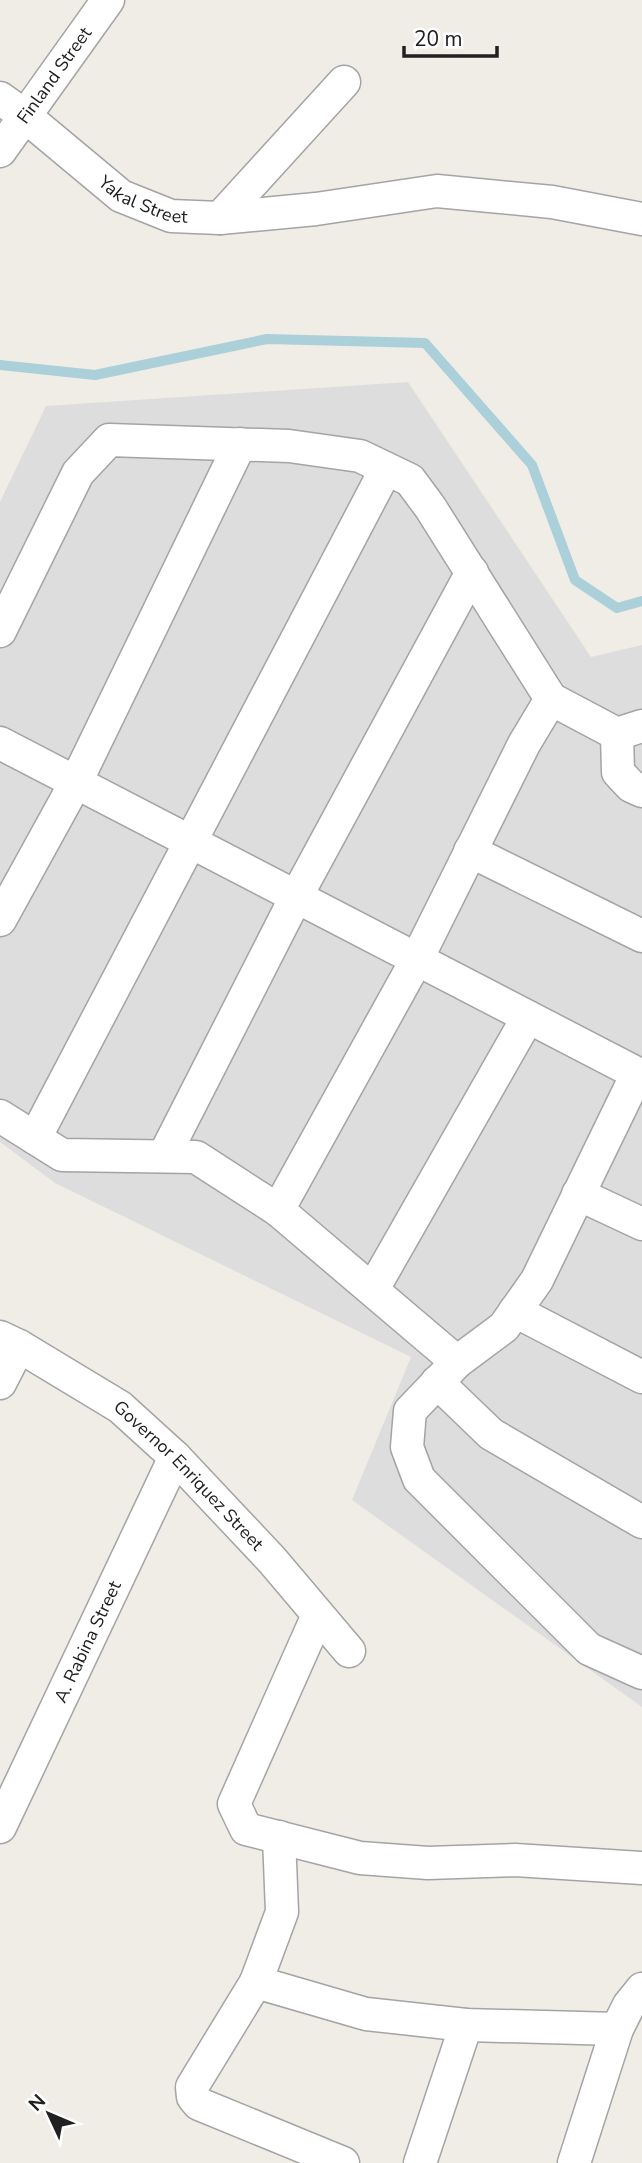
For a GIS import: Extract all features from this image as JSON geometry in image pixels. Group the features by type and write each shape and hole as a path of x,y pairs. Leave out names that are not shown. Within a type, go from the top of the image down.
{"street":[{"name":"Finland Street","path":"0,151 13,107 108,0"},
{"path":"220,218 344,82"},
{"name":"Yakal Street","path":"13,107 121,196 171,216 220,218 316,209 437,191 552,202 642,219"},
{"path":"0,631 78,473 109,440 289,446 360,456 410,480 472,572 551,699 630,730 618,772 631,786 642,791"},
{"path":"0,920 76,782 240,444"},
{"path":"35,1138 386,469"},
{"path":"164,1156 296,897 472,572"},
{"path":"278,1210 417,959 524,744 551,699"},
{"path":"0,743 640,1075 537,1280 504,1327 447,1372 410,1411 407,1447 419,1479 589,1649 642,1673"},
{"path":"470,851 642,936"},
{"path":"373,1289 528,1017"},
{"path":"0,1116 62,1155 196,1157 278,1210 373,1289 447,1372 491,1434 642,1522"},
{"path":"578,1194 642,1224"},
{"path":"515,1311 642,1377"},
{"path":"0,1383 9,1342"},
{"name":"Governor Enriquez Street","path":"9,1342 121,1407 175,1457 272,1560 349,1651"},
{"name":"A. Rabina Street","path":"0,1827 175,1457"},
{"path":"318,1615 234,1804 246,1829 374,1859 428,1863 514,1860 642,1868"},
{"path":"279,1837 282,1912 257,1982 192,2087 193,2097 199,2104 342,2163"},
{"path":"257,1982 366,2014 466,2025 617,2029"},
{"path":"574,2163 617,2029 629,2005 642,1989"},
{"path":"420,2163 466,2025"}],"shaded area":[{"path":"408,382 591,657 642,645 642,1707 352,1500 411,1357 55,1183 0,1142 0,502 46,406"}],"waterway":[{"path":"0,365 95,375 267,339 425,343 532,465 575,580 617,608 642,601"}]}
